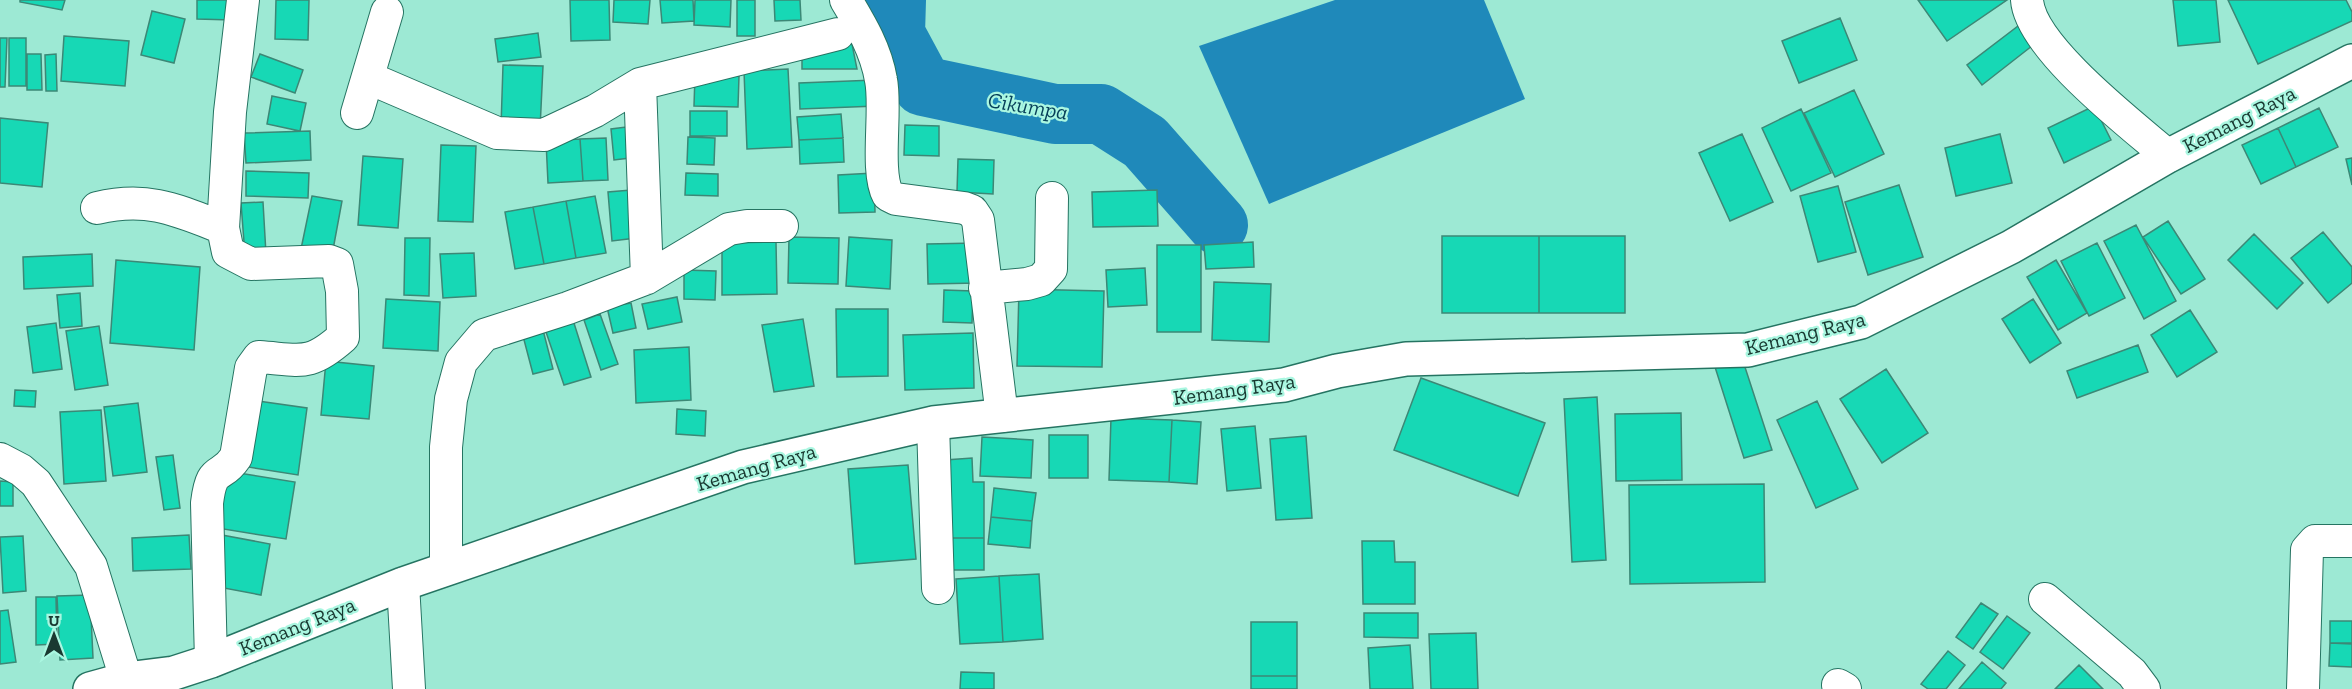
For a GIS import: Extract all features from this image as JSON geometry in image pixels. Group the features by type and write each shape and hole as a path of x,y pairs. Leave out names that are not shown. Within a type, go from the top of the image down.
{"street":[{"path":"211,661 207,503 210,482 215,473 236,457 250,368 259,357 314,359 344,337 342,291 337,264 329,261 250,264 228,252 224,228 230,112 243,0"},
{"path":"846,0 875,54 882,81 886,191 896,199 964,208 975,213 1002,416"},
{"path":"2027,0 2045,39 2062,63 2168,156"},
{"path":"357,113 387,12"},
{"path":"369,78 497,133 544,135 595,111 639,84 838,34"},
{"name":"Kemang Raya","path":"90,689 126,679 174,673 211,661 446,568 743,467 933,423 1284,385 1337,371 1406,360 1748,350 1861,322 2011,247 2168,156 2352,61"},
{"path":"639,84 647,278"},
{"path":"985,288 1027,284 1041,280 1051,269 1052,198"},
{"path":"97,208 137,201 176,210 224,228"},
{"path":"446,568 446,447 451,399 461,362 484,335 568,308 647,278 729,229 747,226 782,226"},
{"path":"933,423 938,588"},
{"path":"0,459 21,470 36,483 91,566 126,679"},
{"path":"2303,689 2307,550 2315,541 2352,541"},
{"path":"403,584 409,689"},
{"path":"2045,599 2132,673 2144,689"}],"water":[{"path":"1335,0 1484,0 1525,99 1269,204 1199,46"}],"building":[{"path":"20,0 65,0 62,10 20,2"},
{"path":"197,0 232,0 232,20 197,19"},
{"path":"276,0 309,0 308,40 275,39"},
{"path":"570,0 609,0 610,40 571,41"},
{"path":"614,0 650,0 648,24 613,22"},
{"path":"660,0 693,0 694,21 662,23"},
{"path":"695,0 731,0 730,27 694,25"},
{"path":"737,0 755,0 755,36 737,36"},
{"path":"774,0 800,0 801,20 775,21"},
{"path":"1918,0 2007,0 1947,41"},
{"path":"2173,0 2216,0 2220,42 2178,46"},
{"path":"2228,0 2346,0 2352,12 2352,21 2258,64"},
{"path":"152,11 185,19 174,63 141,55"},
{"path":"1840,18 1857,60 1799,83 1782,41"},
{"path":"2022,23 2037,42 1982,85 1967,65"},
{"path":"538,33 541,57 498,62 495,39"},
{"path":"64,36 129,41 125,86 61,81"},
{"path":"0,38 7,38 5,87 0,87"},
{"path":"9,38 26,38 26,86 9,86"},
{"path":"802,44 852,44 857,69 802,69"},
{"path":"27,54 41,54 42,90 27,90"},
{"path":"56,54 57,91 46,91 45,55"},
{"path":"260,54 303,70 295,93 251,77"},
{"path":"503,65 543,66 540,129 501,127"},
{"path":"788,69 792,147 747,149 744,71"},
{"path":"695,75 739,76 738,107 694,106"},
{"path":"875,80 877,106 800,109 799,83"},
{"path":"1854,90 1884,154 1835,177 1804,113"},
{"path":"272,96 306,103 300,131 267,124"},
{"path":"2094,106 2111,140 2064,163 2048,128"},
{"path":"2319,108 2338,147 2296,167 2278,128"},
{"path":"1801,109 1831,173 1791,191 1762,128"},
{"path":"690,111 727,111 727,136 690,136"},
{"path":"841,114 843,138 799,140 797,117"},
{"path":"0,118 48,123 42,187 0,183"},
{"path":"905,125 939,126 939,156 904,155"},
{"path":"626,127 630,158 614,160 611,129"},
{"path":"2278,128 2296,167 2261,184 2242,145"},
{"path":"310,131 311,160 246,163 244,133"},
{"path":"1742,134 1773,202 1730,221 1699,153"},
{"path":"2000,134 2012,183 1956,196 1945,148"},
{"path":"688,137 715,138 714,165 687,164"},
{"path":"606,138 608,180 583,181 580,139"},
{"path":"843,138 844,162 800,164 799,140"},
{"path":"580,139 583,181 548,183 546,141"},
{"path":"441,145 476,146 473,222 438,221"},
{"path":"363,156 403,159 398,228 358,225"},
{"path":"2352,158 2352,185 2346,159"},
{"path":"958,159 994,160 993,194 957,192"},
{"path":"246,171 309,173 308,198 246,196"},
{"path":"686,173 718,174 718,196 685,195"},
{"path":"874,173 875,212 839,213 838,175"},
{"path":"1899,185 1923,257 1868,275 1845,202"},
{"path":"1838,186 1856,252 1818,262 1800,196"},
{"path":"631,190 636,238 612,241 608,192"},
{"path":"1157,190 1158,226 1093,227 1092,192"},
{"path":"312,196 342,201 332,255 301,249"},
{"path":"595,196 606,253 576,258 566,201"},
{"path":"566,201 576,258 544,264 533,207"},
{"path":"263,202 266,254 245,255 241,203"},
{"path":"533,207 544,264 515,269 505,212"},
{"path":"2168,221 2205,279 2181,294 2143,237"},
{"path":"2136,225 2176,301 2144,319 2104,241"},
{"path":"2323,232 2352,267 2352,283 2328,303 2291,258"},
{"path":"2254,234 2303,283 2277,309 2228,260"},
{"path":"1442,236 1539,236 1539,313 1442,313"},
{"path":"1539,236 1625,236 1625,313 1539,313"},
{"path":"789,237 839,238 838,284 788,283"},
{"path":"849,237 892,240 890,289 846,286"},
{"path":"405,238 430,238 429,296 404,295"},
{"path":"776,242 777,294 722,295 722,243"},
{"path":"1253,242 1254,267 1206,269 1204,245"},
{"path":"977,243 978,283 928,284 927,244"},
{"path":"2097,243 2125,298 2089,316 2061,261"},
{"path":"1157,245 1201,245 1201,332 1157,332"},
{"path":"474,253 476,296 443,298 440,254"},
{"path":"92,254 93,286 24,289 23,257"},
{"path":"116,260 200,267 194,350 110,343"},
{"path":"2056,260 2087,313 2058,330 2027,277"},
{"path":"1145,268 1147,305 1108,307 1106,270"},
{"path":"684,270 716,271 715,300 684,299"},
{"path":"1214,282 1271,284 1269,342 1212,340"},
{"path":"1019,289 1104,291 1102,367 1017,366"},
{"path":"944,290 973,291 972,323 943,322"},
{"path":"80,293 82,326 60,328 57,295"},
{"path":"677,297 682,322 648,329 642,304"},
{"path":"386,299 440,302 438,351 383,348"},
{"path":"2033,299 2061,343 2030,363 2002,319"},
{"path":"631,303 636,328 613,333 607,307"},
{"path":"836,309 888,309 888,376 837,377"},
{"path":"2190,310 2217,352 2177,377 2151,335"},
{"path":"600,314 618,364 601,370 584,320"},
{"path":"803,319 814,386 774,392 762,325"},
{"path":"573,320 591,377 564,385 545,329"},
{"path":"56,323 62,369 33,373 27,327"},
{"path":"99,326 108,385 75,390 66,331"},
{"path":"543,330 553,369 533,374 523,336"},
{"path":"973,333 974,388 905,390 903,335"},
{"path":"2138,345 2148,372 2077,398 2067,371"},
{"path":"689,347 691,400 636,403 634,350"},
{"path":"1742,358 1772,450 1744,458 1715,367"},
{"path":"326,361 374,366 369,419 321,415"},
{"path":"1886,369 1928,433 1882,463 1840,399"},
{"path":"1421,378 1545,423 1518,496 1394,450"},
{"path":"15,390 36,391 35,407 14,406"},
{"path":"1597,397 1606,560 1572,562 1564,399"},
{"path":"258,401 307,408 298,475 248,467"},
{"path":"1817,401 1858,489 1816,508 1777,420"},
{"path":"138,403 147,472 113,476 104,407"},
{"path":"677,409 706,411 705,436 676,434"},
{"path":"101,410 106,481 64,484 60,412"},
{"path":"1681,413 1682,480 1616,481 1615,414"},
{"path":"1111,418 1172,420 1169,482 1109,480"},
{"path":"1172,420 1201,422 1197,484 1169,482"},
{"path":"1255,426 1261,488 1227,491 1221,429"},
{"path":"1049,435 1088,435 1088,478 1049,478"},
{"path":"1306,436 1312,518 1276,520 1270,439"},
{"path":"982,437 1033,440 1031,478 980,476"},
{"path":"173,455 180,508 164,510 156,457"},
{"path":"972,458 973,482 984,482 984,538 946,538 945,460"},
{"path":"908,465 916,559 855,564 848,469"},
{"path":"226,471 295,482 286,539 217,528"},
{"path":"0,481 13,482 13,506 0,506"},
{"path":"1764,484 1765,582 1630,584 1629,485"},
{"path":"994,488 1036,493 1032,521 991,517"},
{"path":"991,517 1032,521 1030,548 988,544"},
{"path":"189,535 191,569 133,571 132,538"},
{"path":"222,535 270,544 261,595 213,586"},
{"path":"23,536 26,591 3,593 0,537"},
{"path":"946,538 984,538 984,570 946,570"},
{"path":"1362,541 1394,541 1395,562 1415,562 1415,604 1363,604"},
{"path":"1039,574 1043,639 1003,642 999,576"},
{"path":"999,576 1003,642 960,644 956,579"},
{"path":"90,595 93,658 60,660 57,596"},
{"path":"36,597 56,597 57,644 36,645"},
{"path":"1981,603 1998,614 1973,649 1956,637"},
{"path":"8,610 16,662 0,664 0,611"},
{"path":"1364,613 1418,613 1418,638 1364,637"},
{"path":"2007,616 2030,633 2003,669 1980,652"},
{"path":"2330,621 2352,621 2352,643 2330,643"},
{"path":"1251,622 1297,622 1297,676 1251,676"},
{"path":"1476,633 1478,689 1431,689 1429,634"},
{"path":"2330,643 2352,644 2352,667 2329,666"},
{"path":"1410,645 1413,689 1370,689 1368,648"},
{"path":"1948,651 1965,665 1946,689 1928,689 1921,684"},
{"path":"1982,662 2006,683 2001,689 1959,689"},
{"path":"2079,665 2103,689 2055,689"},
{"path":"961,672 994,673 994,689 960,689"},
{"path":"1251,676 1297,676 1297,689 1251,689"}],"waterway":[{"name":"Cikumpa","path":"896,0 895,34 923,86 1055,114 1101,114 1145,142 1218,225"}]}
